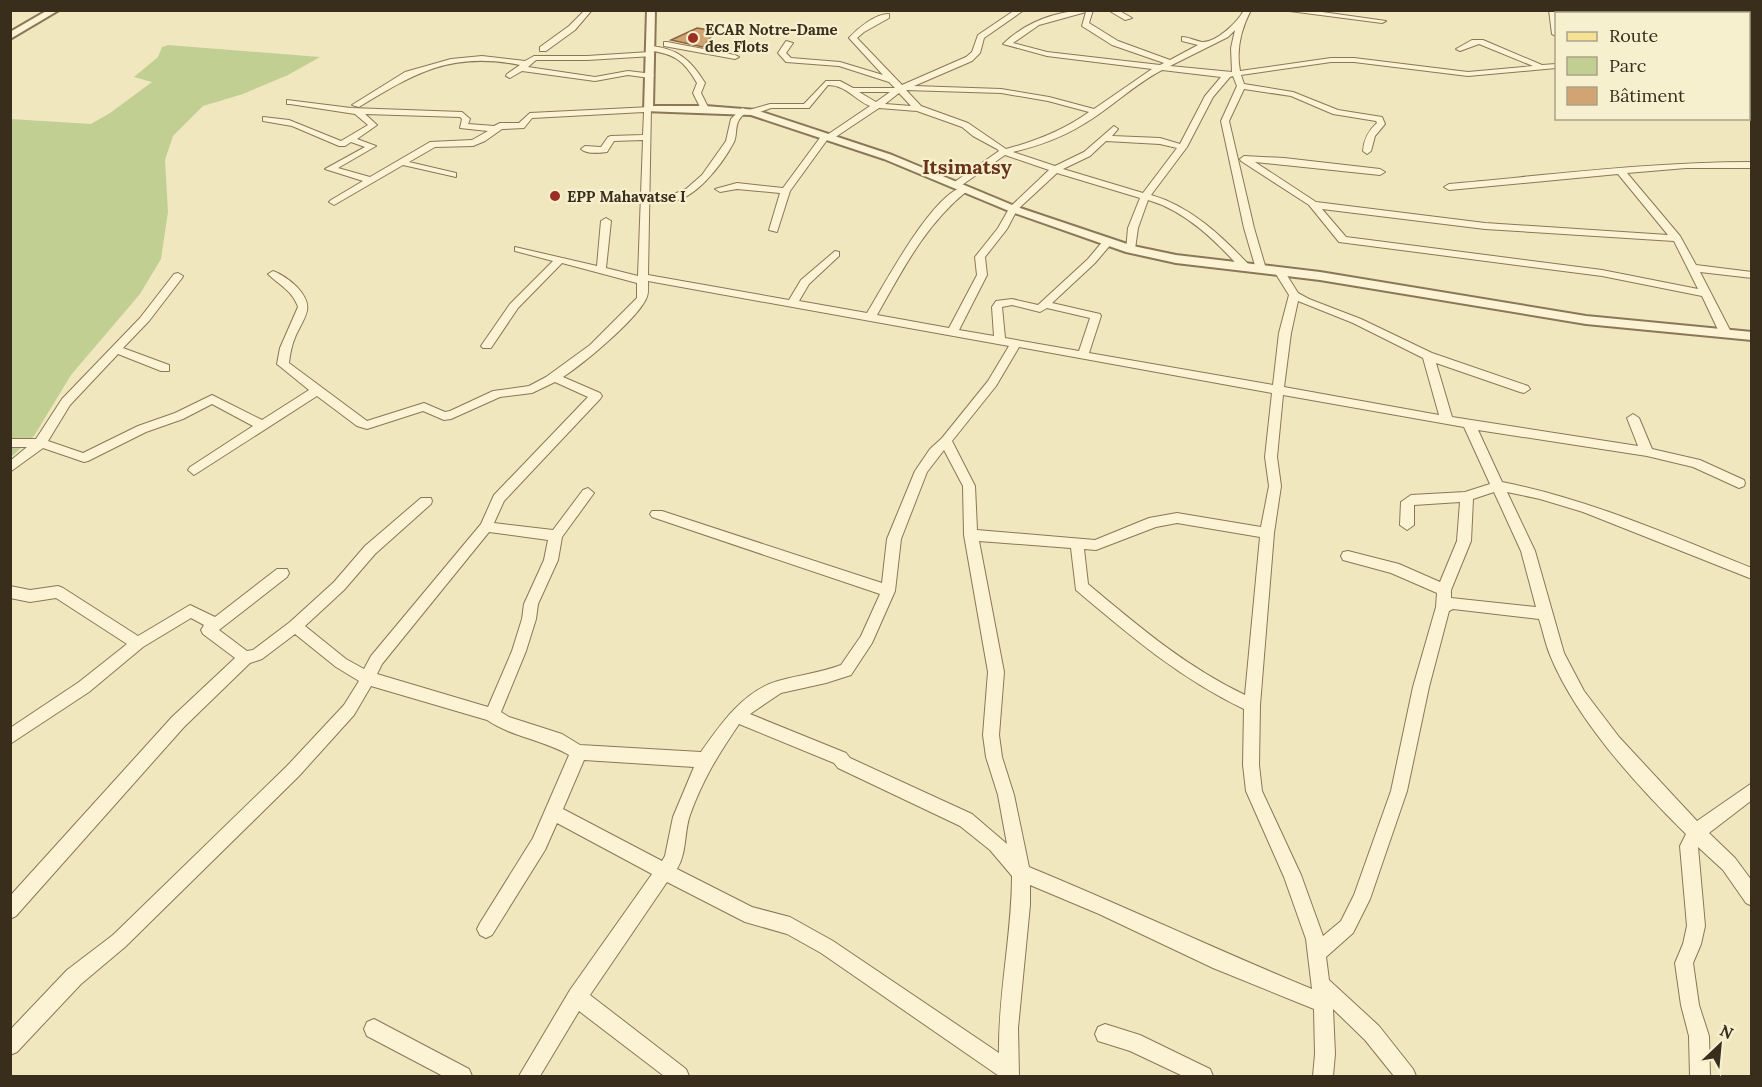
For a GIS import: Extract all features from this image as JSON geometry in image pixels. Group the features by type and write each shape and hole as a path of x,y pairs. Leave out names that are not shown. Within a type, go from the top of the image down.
{"street":[{"path":"10,36 55,10"},
{"path":"587,58 543,49 572,28 589,10"},
{"path":"273,274 292,286 303,299 304,314 293,328 283,351 283,364 360,423 367,425 424,407 444,416 451,415 498,393 519,392 537,387 554,377 592,349 642,298 658,200 647,137 651,10"},
{"path":"774,230 785,191 827,137 852,119 879,105 898,86 969,59 976,53 981,37 1021,10"},
{"path":"1084,10 1036,23 1007,44 1047,54 1168,64 1231,75 1330,60 1354,60 1468,74 1555,66"},
{"path":"1090,10 1085,24 1120,45 1168,64"},
{"path":"1111,10 1128,18"},
{"path":"870,318 921,230 943,203 960,187 1004,152 1036,144 1080,123 1146,75 1226,35 1240,23 1248,10"},
{"path":"1285,10 1382,21"},
{"path":"886,16 861,30 853,39 918,108"},
{"path":"1130,249 1133,228 1145,196 1183,147 1209,96 1231,75 1240,23"},
{"path":"1185,39 1205,45"},
{"path":"1460,50 1475,42 1480,42 1542,67"},
{"path":"789,43 782,53 789,60 852,66 898,86"},
{"path":"650,48 672,52 687,60 701,83 697,93 705,109"},
{"path":"510,76 538,57 587,58 650,48 735,57"},
{"path":"357,108 410,73 455,61 497,58 523,66 595,79 628,73 650,76"},
{"path":"837,83 840,72 873,59"},
{"path":"1231,75 1241,86 1293,94 1336,112 1379,119 1381,124 1368,139 1366,151"},
{"path":"334,202 433,144 473,143 500,126 521,126 530,116 648,109 748,111 770,106 806,106 823,84 837,83 852,90 862,100 879,105 918,108 965,124 1004,152 1055,170 1158,200 1192,219 1221,240 1246,268"},
{"path":"852,90 898,86 1001,91 1049,99 1094,111"},
{"path":"1241,86 1225,117 1238,159 1261,269"},
{"path":"290,102 462,115 466,119 464,126 496,129"},
{"path":"266,119 292,123 342,144 373,125 357,108"},
{"path":"658,200 688,191 700,182 730,141 735,119 748,111 888,158 1013,209 1130,249 1176,259 1279,271 1586,320 1625,321 1699,332 1752,336"},
{"path":"952,332 982,275 980,257 1002,229 1013,209 1055,170 1087,153 1114,129"},
{"path":"585,149 603,150 611,139 647,137"},
{"path":"1104,138 1160,141 1183,147"},
{"path":"350,139 372,146 330,169 370,180"},
{"path":"1238,159 1284,160 1380,172"},
{"path":"1238,159 1315,206 1343,240 1602,273 1706,294"},
{"path":"399,162 453,175"},
{"path":"1449,187 1686,165 1752,165"},
{"path":"1620,170 1677,238 1726,334"},
{"path":"720,189 736,186 785,191"},
{"path":"658,200 685,202"},
{"path":"1315,206 1485,226 1677,238"},
{"path":"599,271 602,267 606,220"},
{"path":"1000,341 997,307 1000,303 1012,302 1040,309 1054,293 1097,258 1107,243"},
{"path":"519,249 599,271 1277,388 1469,424 1647,452 1696,464 1724,474 1739,483"},
{"path":"792,304 805,282 835,254"},
{"path":"487,346 514,306 560,260"},
{"path":"1694,268 1752,275"},
{"path":"1279,271 1294,295 1366,325 1428,357 1524,389"},
{"path":"10,468 41,443 66,402 145,319 178,276"},
{"path":"1294,295 1277,388 1271,457 1275,486 1267,533 1252,705 1251,765 1254,791 1292,875 1315,939 1322,994 1325,1054 1323,1077"},
{"path":"1044,304 1096,316 1083,355"},
{"path":"529,1077 577,997 627,922 673,860 681,817 705,760 736,716 778,687 826,678 846,670 867,639 888,591 894,539 921,471 934,452 946,441 993,383 1016,344"},
{"path":"117,350 165,369"},
{"path":"1428,357 1447,420"},
{"path":"10,1045 74,976 119,941 293,771 349,710 376,660 486,527 499,498 596,396 554,377"},
{"path":"194,470 316,391"},
{"path":"10,443 41,443 84,458 142,429 179,416 212,399 263,426"},
{"path":"1633,418 1647,452"},
{"path":"1469,424 1500,486 1528,551 1557,654 1579,696 1613,742 1695,832 1729,864 1752,897"},
{"path":"946,441 969,486 971,535 996,672 991,735 994,757 1006,795 1021,873 1021,905 1008,1028 1009,1074"},
{"path":"1407,525 1408,502 1411,500 1467,497 1476,492 1500,486 1540,494 1587,508 1752,574"},
{"path":"492,715 519,651 531,604 550,560 556,536 588,493"},
{"path":"1317,953 1347,927 1361,899 1399,791 1421,687 1443,607 1444,590 1464,541 1467,497"},
{"path":"10,909 178,722 245,658 258,655 295,626 339,586 370,550 426,501"},
{"path":"657,514 888,591"},
{"path":"971,535 1096,545 1154,522 1177,518 1267,533"},
{"path":"486,527 556,536"},
{"path":"1077,545 1081,586 1157,650 1216,690 1252,705"},
{"path":"1348,556 1394,568 1444,590"},
{"path":"245,658 208,630 282,573"},
{"path":"10,592 30,596 58,592 97,619 138,643"},
{"path":"1443,607 1452,603 1544,614"},
{"path":"10,736 84,687 138,643 190,611 216,624"},
{"path":"295,626 341,663 367,678 492,715 504,723 556,739 578,752 705,760"},
{"path":"736,716 840,758 844,763 966,820 996,844 1021,873 1105,907 1220,961 1322,994 1372,1033 1406,1077"},
{"path":"486,929 539,844 578,752"},
{"path":"1700,1077 1699,1036 1690,1005 1684,963 1696,926 1689,846 1695,832 1752,790"},
{"path":"553,812 751,916 790,926 827,948 1009,1074"},
{"path":"577,997 653,1054 679,1077"},
{"path":"375,1029 462,1077"},
{"path":"1105,1034 1133,1042 1203,1077"}],"green space":[{"path":"168,45 320,57 288,75 243,94 203,106 173,136 165,160 168,212 161,259 140,294 71,375 34,436 11,457 10,119 91,124 152,82 134,77 158,57 162,47"}],"building":[{"name":"ECAR Notre-Dame des Flots","path":"697,28 716,31 703,47 671,40"}],"place":[{"name":"ECAR Notre-Dame des Flots","path":"693,38"},
{"name":"EPP Mahavatse I","path":"555,196"}],"district":[{"name":"Itsimatsy","path":"967,166"}]}
